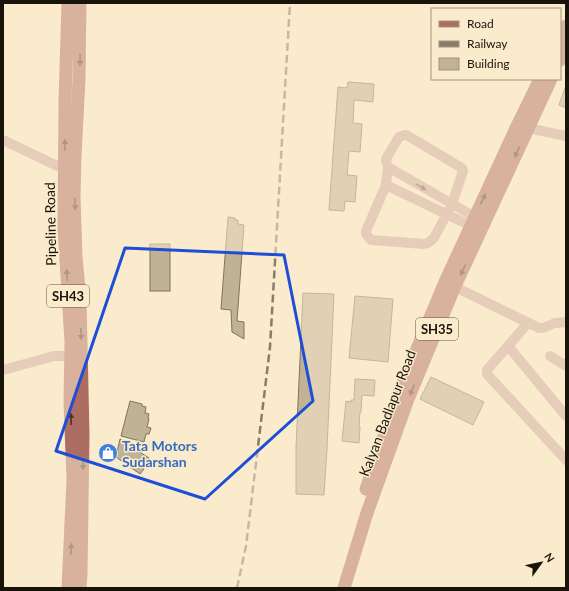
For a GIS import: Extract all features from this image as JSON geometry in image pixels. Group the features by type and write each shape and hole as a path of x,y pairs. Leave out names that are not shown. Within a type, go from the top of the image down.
{"main road":[{"name":"Pipeline Road","path":"68,3 65,101 70,172"},
{"name":"Pipeline Road","path":"80,3 79,79 64,228 71,342 76,359 83,461 82,575 80,588"},
{"path":"561,36 566,26"},
{"name":"Kalyan Badlapur Road","path":"335,588 399,392 523,127 540,80"},
{"name":"Kalyan Badlapur Road","path":"344,588 367,513 473,222 523,127 550,80"},
{"name":"Pipeline Road","path":"68,588 73,479 70,402 76,359"}],"street":[{"path":"523,127 566,136"},
{"path":"405,135 463,169 452,204 447,214 434,238 428,243 424,244 371,240 366,234 386,185 388,167 386,160 387,157 400,137 405,135"},
{"path":"3,140 70,172"},
{"path":"388,167 452,204 473,222"},
{"path":"386,185 447,214 473,222"},
{"path":"450,284 539,328 555,323 566,322"},
{"path":"528,323 487,370 487,374 566,460"},
{"path":"508,346 566,416"},
{"path":"3,370 54,356 64,356 76,359"},
{"path":"550,356 566,366"}],"highlighted area":[{"path":"125,248 284,255 313,401 205,499 56,451"}],"building":[{"path":"348,82 374,84 373,102 354,100 353,123 362,124 360,152 349,151 347,175 357,176 355,202 345,201 344,211 329,210 338,87 347,88"},
{"path":"566,88 566,108 559,105"},
{"path":"228,217 235,218 235,220 238,220 238,224 244,225 237,321 244,322 244,339 232,332 231,310 221,309"},
{"path":"150,244 170,244 170,291 150,291"},
{"path":"303,293 334,294 324,495 296,494 296,447"},
{"path":"355,296 393,299 388,362 349,358"},
{"path":"431,377 484,402 473,425 420,399"},
{"path":"355,379 375,380 374,396 362,395 359,443 342,441 346,401 351,402 351,400 354,400"},
{"path":"130,401 142,404 142,406 146,407 145,413 149,414 147,427 151,428 149,434 146,434 144,442 121,436"},
{"path":"120,439 149,458 140,474 116,457"}],"railway":[{"path":"237,588 246,546 270,347 290,3"}],"place":[{"name":"Tata Motors Sudarshan","path":"108,453"}]}
